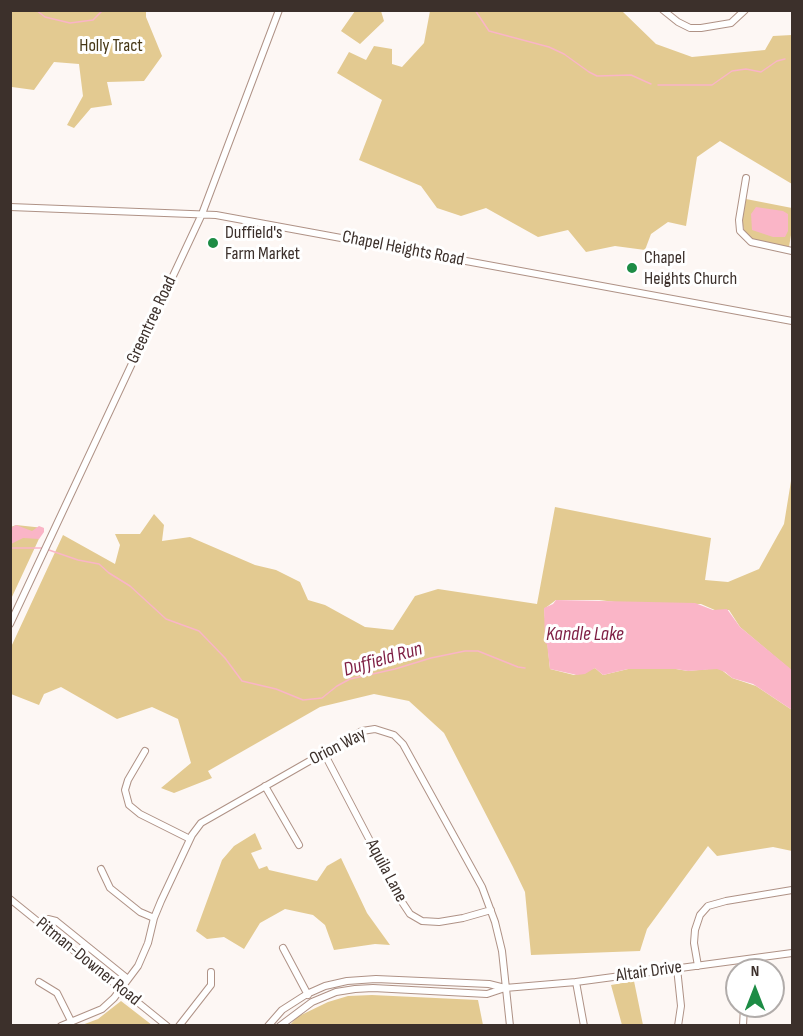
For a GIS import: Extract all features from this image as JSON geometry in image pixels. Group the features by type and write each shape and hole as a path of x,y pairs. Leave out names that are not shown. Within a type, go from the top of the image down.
{"street":[{"name":"Greentree Road","path":"10,624 202,214 279,10"},
{"path":"663,10 690,28 731,23 745,10"},
{"path":"746,178 739,220 740,231 744,238 756,244 792,251"},
{"name":"Chapel Heights Road","path":"10,207 202,214 300,229 792,321"},
{"name":"Orion Way","path":"61,1026 102,1009 128,979 145,952 154,918 190,839 206,819 368,729 387,731 399,739 472,866 491,910 502,951 510,1026"},
{"path":"145,751 128,780 125,790 129,806 140,814 190,839"},
{"name":"Aquila Lane","path":"324,753 402,903 410,914 422,921 439,922 491,910"},
{"path":"265,786 299,845"},
{"path":"101,869 110,888 140,912 154,918"},
{"path":"698,966 694,943 695,930 700,915 708,906 792,890"},
{"name":"Pitman-Downer Road","path":"10,899 167,1026"},
{"path":"41,924 48,919 56,921 128,979"},
{"path":"283,948 312,1002"},
{"name":"Altair Drive","path":"758,958 792,953"},
{"name":"Altair Drive","path":"280,1026 312,1002 336,993 364,988 466,994 490,993 505,988 576,982 725,963"},
{"path":"677,968 681,1006 678,1026"},
{"path":"179,1026 210,985 211,972"},
{"name":"Altair Drive","path":"268,1026 282,1010 308,994 333,984 365,979 489,984 505,988"},
{"path":"39,982 57,993 71,1021"},
{"path":"576,982 584,1026"}],"green space":[{"name":"Holly Tract","path":"11,10 146,11 146,17 162,56 144,81 107,82 112,105 91,108 74,128 67,125 83,96 79,64 54,62 34,90 12,87 10,81"},
{"path":"355,11 381,11 384,21 360,44 341,31"},
{"path":"430,11 622,11 656,44 692,57 765,50 773,36 792,35 792,184 720,141 697,157 686,226 668,222 651,234 645,250 615,246 586,252 568,230 538,237 486,208 461,216 437,208 421,186 359,160 382,100 337,73 349,52 366,60 374,46 392,49 392,64 402,67 424,43"},
{"path":"746,199 792,208 789,247 752,240 745,234 742,222"},
{"path":"792,480 792,671 740,627 729,610 717,611 701,604 623,603 599,600 556,600 544,609 550,669 574,675 595,668 603,675 628,669 688,671 719,668 732,678 756,686 792,710 792,851 773,847 717,856 708,846 647,929 640,951 531,955 525,892 513,867 444,733 409,701 374,694 320,707 208,771 212,778 174,793 161,788 191,763 178,719 152,707 117,719 61,687 44,694 39,705 11,694 11,647 63,535 115,564 120,545 115,534 140,534 154,514 164,525 162,541 190,537 255,565 276,570 300,582 308,600 325,605 365,627 393,630 415,596 438,589 537,604 555,507 711,538 705,580 728,582 759,569 784,524"},
{"path":"16,525 44,528 11,599 11,527"},
{"path":"255,833 262,849 251,853 259,869 267,866 269,870 317,881 327,866 341,858 367,913 390,945 375,944 334,950 325,925 313,915 285,909 260,923 244,949 224,937 207,939 196,931 222,860 234,846"},
{"path":"634,981 643,1025 622,1025 611,985"},
{"path":"348,996 478,1000 483,1025 290,1025 297,1017 328,1002"},
{"path":"121,1001 152,1025 82,1025 98,1019"}],"water":[{"path":"756,207 783,211 788,214 788,231 785,237 773,237 752,230 751,214"},
{"path":"16,525 32,531 39,526 44,528 44,532 39,539 23,538 11,544 11,528"},
{"name":"Kandle Lake","path":"556,600 695,603 713,610 727,609 740,627 792,670 792,710 753,684 732,678 717,669 688,671 628,669 603,675 595,668 585,674 577,675 550,669 545,643 544,608"}],"waterway":[{"path":"36,10 45,17 70,23 93,20 103,10"},
{"path":"475,10 489,31 549,47 597,76 631,75 651,84"},
{"path":"658,85 712,85 732,71 746,69 761,72 777,61 785,59"},
{"name":"Duffield Run","path":"10,548 42,548"},
{"name":"Duffield Run","path":"46,549 78,560 99,564 130,586 166,619 199,631 225,658 242,681 276,689 303,700 322,698 350,679 465,651 478,651 525,668"}],"place":[{"name":"Duffield's Farm Market","path":"213,243"},
{"name":"Chapel Heights Church","path":"632,268"}]}
